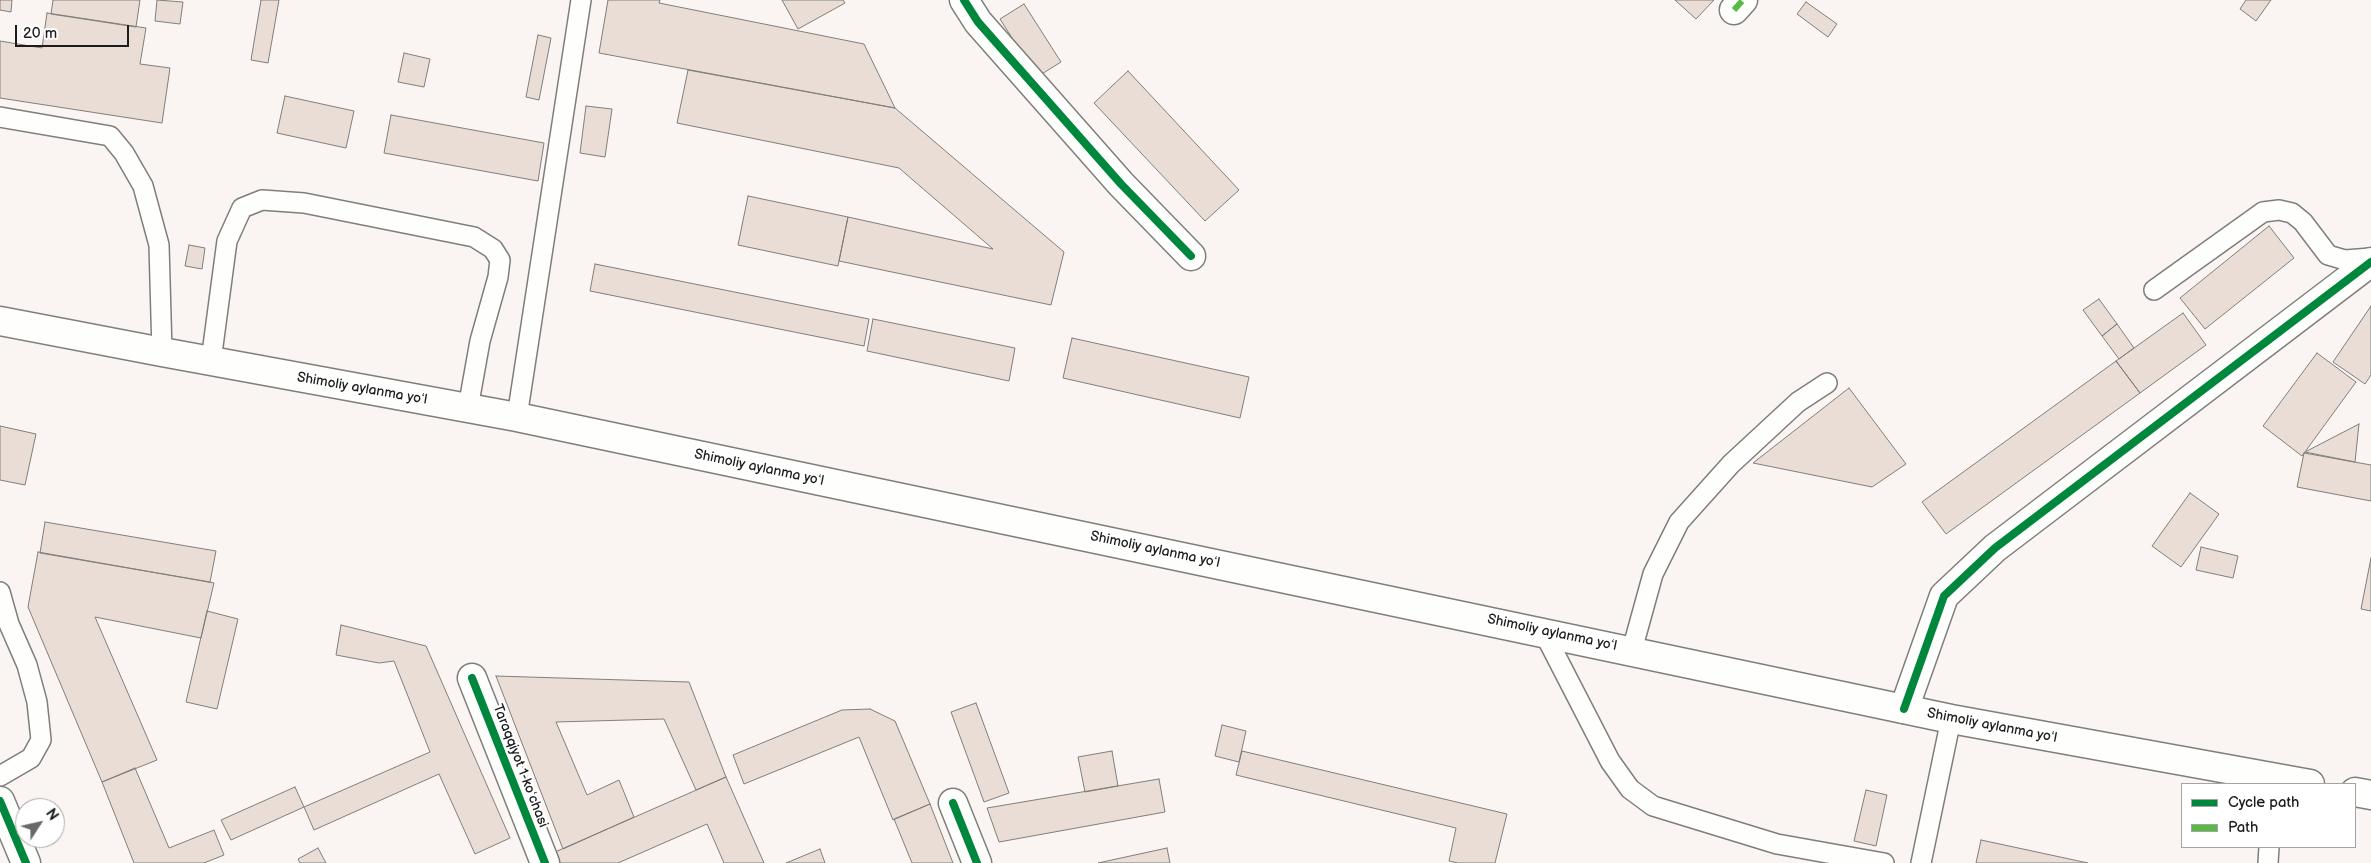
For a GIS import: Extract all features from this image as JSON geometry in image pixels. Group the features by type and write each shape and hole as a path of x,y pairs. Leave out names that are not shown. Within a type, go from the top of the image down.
{"main road":[{"path":"964,0 978,22 1121,184 1191,256"},
{"path":"1904,709 1944,596 1996,548 2368,267"},
{"name":"Shimoliy aylanma yoʻl","path":"0,320 162,352 517,417 1543,631 1951,719 2246,778 2299,783"},
{"name":"Taraqqiyot 1-koʻchasi","path":"472,678 545,863"},
{"path":"2356,792 2371,795"},
{"path":"0,801 26,863"},
{"path":"953,803 977,863"}],"lane":[{"path":"517,417 581,0"},
{"path":"0,116 110,136 124,153 143,186 160,245 162,352"},
{"path":"211,361 227,241 242,208 262,200 304,203 474,237 494,249 500,260 498,277 480,341 468,408"},
{"path":"2154,290 2263,212 2279,210 2292,213 2303,222 2328,254 2368,267"},
{"path":"1632,650 1653,574 1679,522 1730,464 1798,402 1827,384"},
{"path":"0,592 9,624 27,665 36,702 41,740 31,758 0,776"},
{"path":"1543,631 1610,761 1630,789 1653,806 1777,844 1884,863"},
{"path":"1921,863 1951,719"},
{"path":"2268,848 2268,863"}],"building":[{"path":"0,0 12,0 11,12 0,10"},
{"path":"53,0 140,0 136,27 51,14"},
{"path":"157,0 183,2 180,24 155,21"},
{"path":"261,0 279,0 268,63 251,60"},
{"path":"608,0 660,0 659,3 864,44 895,108 599,53"},
{"path":"782,0 843,0 845,3 798,29"},
{"path":"1675,0 1714,0 1696,19"},
{"path":"2246,0 2271,0 2256,21 2240,9"},
{"path":"1806,2 1837,24 1828,37 1797,14"},
{"path":"1024,4 1061,62 1037,77 1000,19"},
{"path":"47,13 146,28 140,64 170,68 162,123 0,98 0,41 42,48"},
{"path":"538,35 551,38 539,100 526,97"},
{"path":"404,53 430,59 424,87 398,82"},
{"path":"688,70 895,108 1064,252 1051,305 839,261 848,217 993,249 899,168 677,123"},
{"path":"1128,71 1239,190 1205,221 1094,103"},
{"path":"285,96 354,111 346,148 277,133"},
{"path":"586,106 612,109 605,157 580,153"},
{"path":"391,115 544,143 538,181 384,153"},
{"path":"748,196 848,217 838,266 738,245"},
{"path":"2269,226 2294,258 2205,329 2180,298"},
{"path":"189,245 205,248 202,269 185,266"},
{"path":"595,264 869,319 864,346 590,291"},
{"path":"2099,299 2117,324 2102,336 2083,310"},
{"path":"2371,306 2371,375 2365,384 2333,362"},
{"path":"2183,313 2206,345 2140,393 2116,361"},
{"path":"873,319 1015,348 1009,381 867,351"},
{"path":"2117,324 2134,348 2119,359 2102,336"},
{"path":"1072,338 1249,377 1240,418 1063,378"},
{"path":"2317,353 2356,382 2302,456 2263,426"},
{"path":"2116,361 2140,393 1946,534 1922,502"},
{"path":"1849,388 1906,464 1872,487 1753,463"},
{"path":"2359,424 2355,462 2305,452"},
{"path":"0,426 36,434 25,485 0,480"},
{"path":"2304,453 2371,465 2371,501 2297,487"},
{"path":"2190,493 2219,514 2181,567 2152,546"},
{"path":"45,522 216,551 210,582 40,553"},
{"path":"2201,547 2238,556 2233,578 2196,570"},
{"path":"38,552 214,583 201,638 95,617 157,760 102,782 28,607"},
{"path":"2371,558 2371,611 2361,609"},
{"path":"207,611 238,619 217,709 186,702"},
{"path":"341,625 426,646 510,838 475,854 439,774 314,830 304,807 430,752 394,661 379,663 336,655"},
{"path":"496,676 689,682 726,777 696,790 664,719 556,722 587,795 619,780 634,817 563,849"},
{"path":"976,703 1009,793 984,802 951,712"},
{"path":"870,709 895,721 930,804 893,820 859,737 744,784 733,755 842,710"},
{"path":"1222,725 1246,731 1239,762 1215,756"},
{"path":"1112,751 1118,786 1085,792 1078,757"},
{"path":"1242,751 1507,814 1495,863 1458,863 1449,861 1456,828 1236,775"},
{"path":"135,768 169,848 214,830 224,855 204,863 134,863 102,782"},
{"path":"726,777 764,863 724,863 707,824 618,863 560,863 555,852"},
{"path":"1159,779 1165,812 999,842 987,808"},
{"path":"295,787 304,807 231,840 221,820"},
{"path":"1866,790 1887,795 1876,846 1854,841"},
{"path":"930,804 953,863 912,863 894,819"},
{"path":"1981,840 2088,863 1976,863"},
{"path":"318,848 326,863 300,863 298,859"},
{"path":"1167,848 1170,863 1098,863"},
{"path":"820,849 825,863 786,863"}],"marked path":[{"path":"1734,10 1743,0"}],"cycle path":[{"path":"964,0 978,22 1121,184 1191,256"},
{"path":"1904,709 1944,596 1995,548 2371,262"},
{"path":"472,678 545,863"},
{"path":"0,801 26,863"},
{"path":"953,803 977,863"}]}
